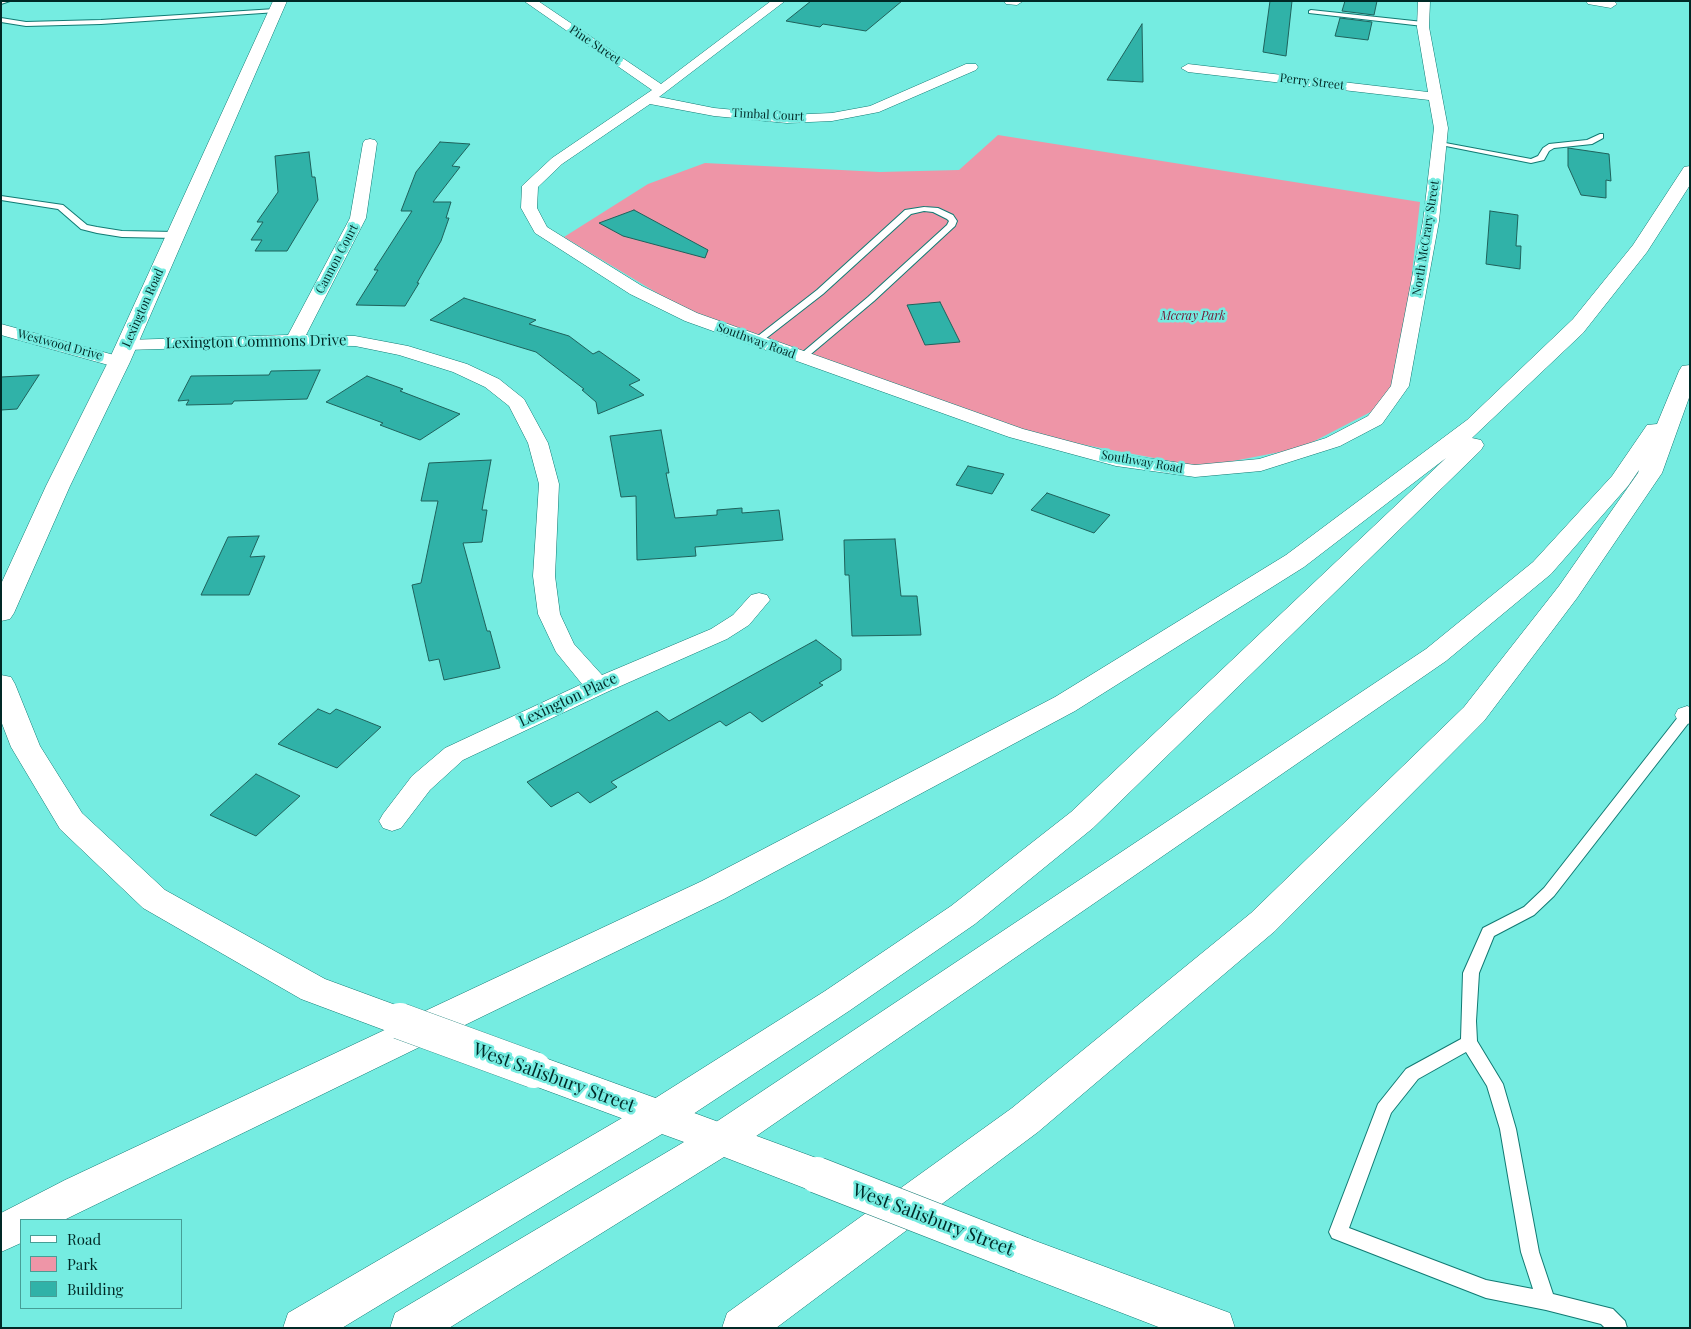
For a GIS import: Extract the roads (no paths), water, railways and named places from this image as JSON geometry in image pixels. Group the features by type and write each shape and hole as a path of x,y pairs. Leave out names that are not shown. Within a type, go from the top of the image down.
{"main road":[{"name":"Lexington Road","path":"1,613 58,486 122,353 277,6"},
{"path":"303,1328 659,1116 837,1001 963,915 1082,820 1483,436 1588,316 1640,248 1690,171"},
{"path":"28,1219 713,890 1065,704 1295,561 1475,425 1588,316"},
{"path":"410,1328 720,1140 1436,655 1542,568 1620,481 1683,385"},
{"path":"742,1328 1025,1120 1263,922 1467,721 1568,592 1650,472 1683,385"},
{"name":"West Salisbury Street","path":"1,684 26,747 71,821 154,899 313,989 817,1175 1215,1328"},
{"path":"1,1234 20,1224"}],"street":[{"name":"Pine Street","path":"530,1 654,94"},
{"name":"Southway Road","path":"779,1 654,94 557,161 537,179 530,186 529,208 541,230 636,290 690,317 1016,433 1116,460 1195,471 1261,465 1334,442"},
{"path":"1010,1 1017,1"},
{"name":"North McCrary Street","path":"1334,442 1375,420 1400,386 1431,222 1442,128 1423,24 1424,1"},
{"path":"1592,1 1611,4"},
{"name":"Timbal Court","path":"654,94 714,112 787,119 832,117 874,109 971,67"},
{"name":"Perry Street","path":"1188,68 1436,97"},
{"name":"Cannon Court","path":"294,340 358,218 370,143"},
{"name":"Westwood Drive","path":"1,329 122,353"},
{"name":"Lexington Commons Drive","path":"122,353 294,340 355,341 402,350 460,368 492,383 517,403 538,443 549,484 544,576 549,614 564,647 598,686"},
{"name":"Lexington Place","path":"392,821 421,784 454,754 598,686 719,634 741,620 758,600"}],"lane":[{"path":"1,2 7,1"},
{"path":"1,20 26,24 102,22 277,6"},
{"path":"1311,12 1423,24"},
{"path":"1440,144 1531,161 1541,158 1546,150 1552,146 1589,142 1600,136"},
{"path":"1,198 60,207 84,226 97,230 122,234 175,235"},
{"path":"757,341 820,292 908,212 924,209 935,210 950,217 953,221 951,226 871,299 802,357"},
{"path":"1546,1301 1530,1252 1508,1129 1495,1084 1469,1042 1468,1021 1471,973 1488,932 1529,911 1549,892 1688,715"},
{"path":"1469,1042 1412,1074 1384,1109 1338,1232 1486,1289 1606,1316 1618,1328"}],"park label":[{"name":"Mccray Park","path":"1193,316"}]}
